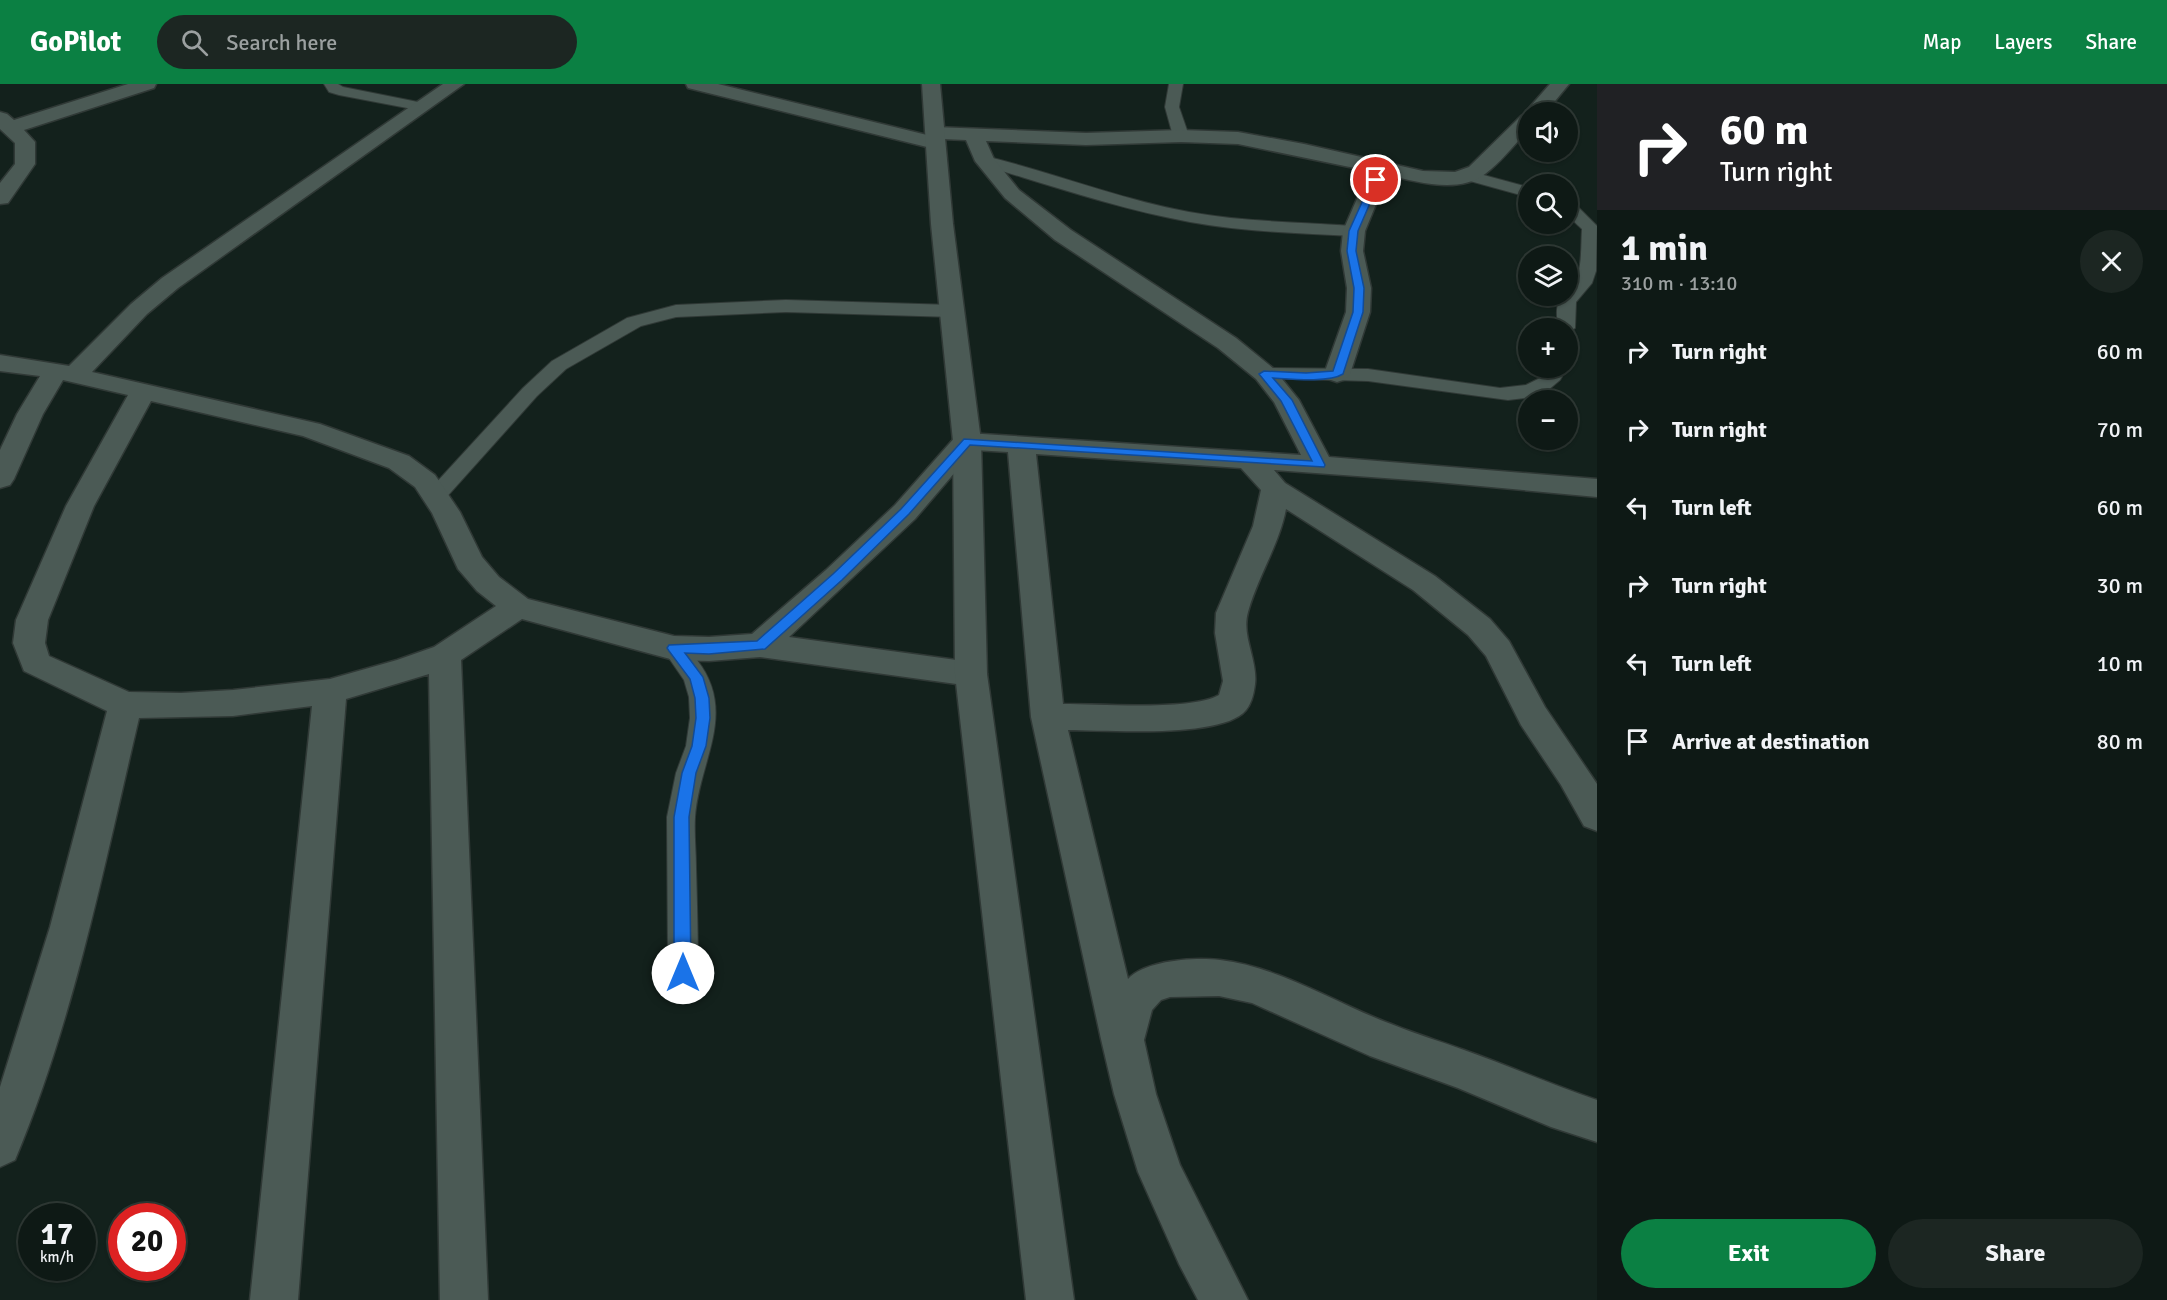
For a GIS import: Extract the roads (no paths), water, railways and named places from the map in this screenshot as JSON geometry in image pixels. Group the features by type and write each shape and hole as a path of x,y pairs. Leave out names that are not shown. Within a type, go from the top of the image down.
{"street":[{"path":"5,123 147,84"},
{"path":"0,479 30,414 65,373 170,283 455,84"},
{"path":"695,84 935,138 973,134 1086,138 1181,136 1238,138 1304,150 1423,177 1456,178 1476,171 1518,130"},
{"path":"931,84 968,441 971,674 1050,1300"},
{"path":"1545,102 1560,84"},
{"path":"0,198 25,164 25,142 5,123"},
{"path":"973,134 985,161 1012,194 1063,235 1227,343 1264,374 1286,400 1320,465"},
{"path":"1337,374 1358,312 1359,288 1352,251 1354,231 1380,168"},
{"path":"0,363 65,373 310,430 399,462 425,481 446,512 469,562 488,585 518,607 674,648 709,649 760,645 971,674"},
{"path":"143,391 80,506 32,620 28,643 35,663 125,705 181,706 233,703 330,691 405,670 445,655 518,607"},
{"path":"968,441 1426,472 1597,488"},
{"path":"760,645 837,577 905,512 968,441"},
{"path":"1021,445 1048,717 1135,1094 1160,1172 1195,1248 1224,1300"},
{"path":"1249,460 1275,489 1424,583 1479,627 1498,650 1533,716 1573,775 1597,816"},
{"path":"1048,717 1188,717 1217,712 1234,702 1239,681 1231,633 1232,613 1268,526 1275,489"},
{"path":"445,655 464,1300"},
{"path":"274,1300 330,691"},
{"path":"0,1145 27,1075 56,975 125,705"},
{"path":"1123,1040 1134,1001 1147,987 1170,979 1219,978 1256,986 1385,1042 1464,1070 1551,1106 1597,1120"}],"lane":[{"path":"331,84 339,91 423,107"},
{"path":"1176,84 1172,107 1181,136"},
{"path":"985,161 1118,201 1190,217 1232,223 1354,231"},
{"path":"1465,175 1518,189"},
{"path":"1566,318 1566,305 1572,293 1583,282 1589,260 1590,228 1578,217"},
{"path":"435,496 530,392 559,365 634,322 676,311 786,306 953,311"},
{"path":"1264,374 1368,375 1500,394 1533,392 1548,378"},
{"path":"674,648 696,677 702,698 703,718 699,746 689,773 681,817 683,973"}]}
